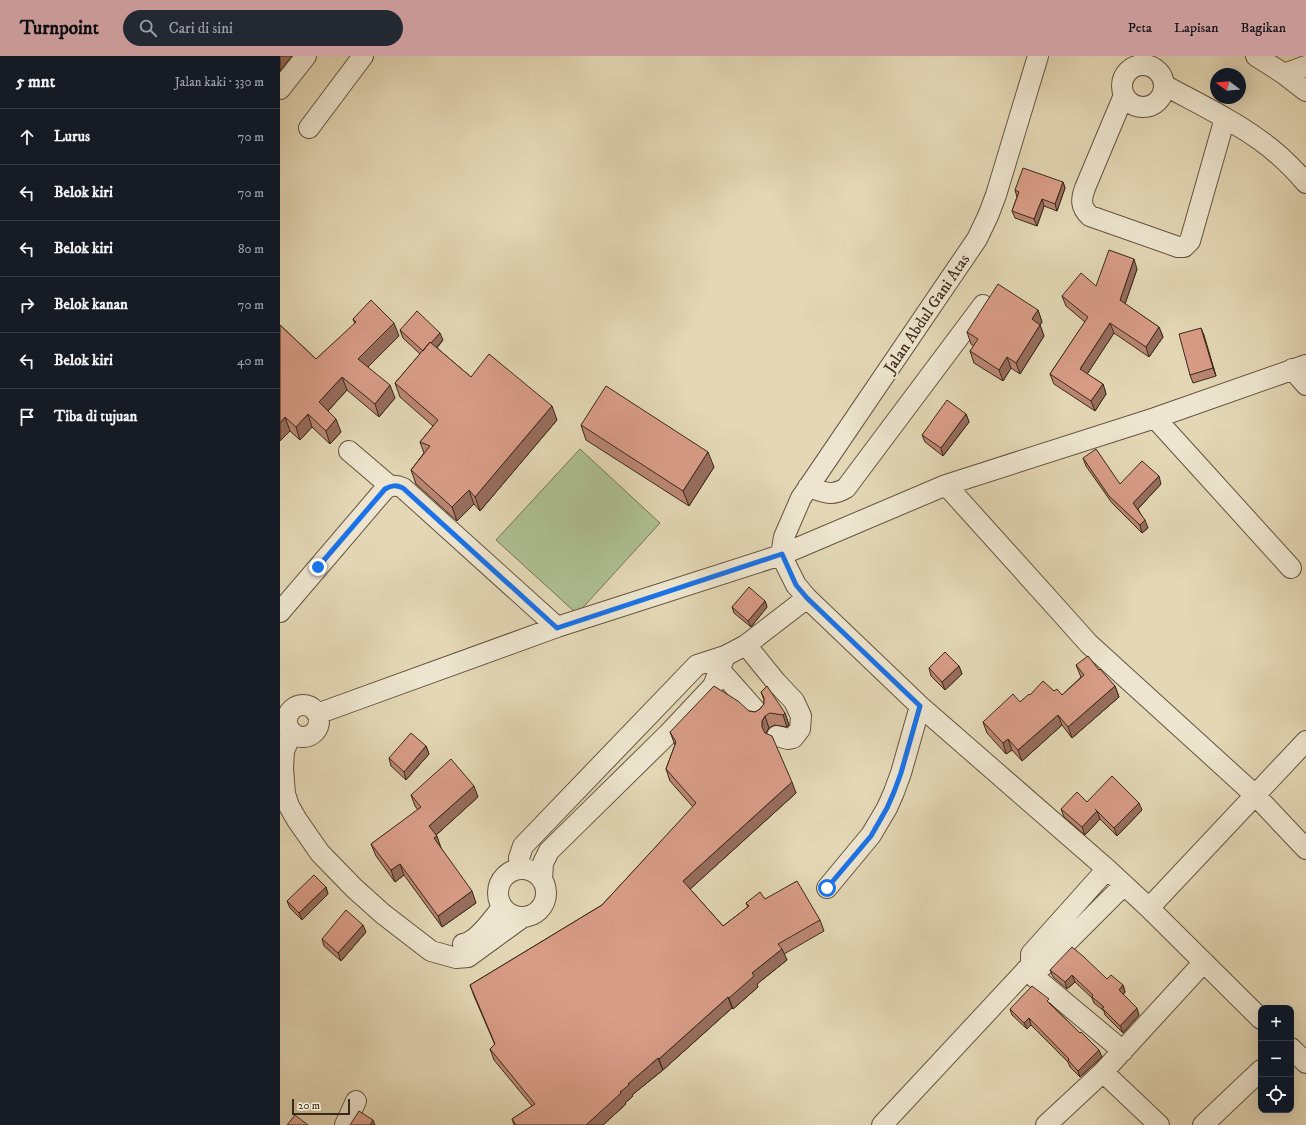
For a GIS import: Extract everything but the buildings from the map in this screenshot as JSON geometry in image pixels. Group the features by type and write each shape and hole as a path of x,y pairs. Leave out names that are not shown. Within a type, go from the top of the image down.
{"street":[{"path":"280,88 306,56"},
{"path":"309,128 363,56"},
{"path":"1256,56 1284,74 1306,91"},
{"name":"Jalan Abdul Gani Atas","path":"782,554 784,537 801,498 980,233 996,195 1035,57"},
{"path":"1133,61 1151,66 1158,70 1162,77 1164,86 1163,94 1158,101 1152,105 1144,107 1135,106 1128,101 1124,95 1122,86 1124,78 1133,61"},
{"path":"1284,74 1306,66"},
{"path":"1164,86 1225,118 1262,141 1306,183"},
{"path":"1124,95 1085,188 1082,198 1082,207 1090,216 1178,247 1184,247 1190,241 1225,118"},
{"path":"808,487 829,494 838,493 846,488 983,305"},
{"path":"317,714 557,628 782,554 946,485 1155,418 1299,367 1306,385"},
{"path":"1155,418 1290,568"},
{"path":"349,451 390,486"},
{"path":"280,612 385,489 396,485 403,488 557,628"},
{"path":"946,485 1089,644 1255,795 1306,849"},
{"path":"782,554 796,585 807,598 920,706 1107,869 1258,1015"},
{"path":"542,880 543,864 549,851 668,734 713,686 723,663 807,598"},
{"path":"746,645 776,682 794,701 801,716 800,729 793,738 788,739 777,736"},
{"path":"723,663 757,712"},
{"path":"520,869 519,858 524,846 697,665 723,663"},
{"path":"291,731 306,736 315,731 319,721 317,714 312,708 308,706 298,706 290,713 288,717 300,798 326,840 350,870 357,884 383,914 431,951 456,958 468,957 523,917"},
{"path":"827,888 871,836 887,808 901,773 920,706"},
{"path":"1149,908 1306,741"},
{"path":"598,768 616,786"},
{"path":"520,869 528,870 536,874 542,880 545,887 543,904 535,913 523,917 515,916 502,908 498,899 500,883 505,876 512,871 520,869"},
{"path":"882,1125 1029,968 1031,954 1107,869"},
{"path":"357,884 371,891 438,941 448,945 468,943 477,937 502,908"},
{"path":"1029,968 1042,966 1124,885"},
{"path":"1046,1125 1103,1072 1204,962"},
{"path":"1029,968 1123,1051"},
{"path":"1294,1051 1306,1063"},
{"path":"1103,1072 1159,1125"},
{"path":"1203,1125 1258,1073"},
{"path":"345,1125 356,1101"}],"green space":[{"path":"580,449 660,523 577,614 496,540"}],"route":[{"path":"318,567 385,489 396,485 403,488 557,628 782,554 796,585 807,598 920,706 901,773 887,808 871,836 827,888"}]}
